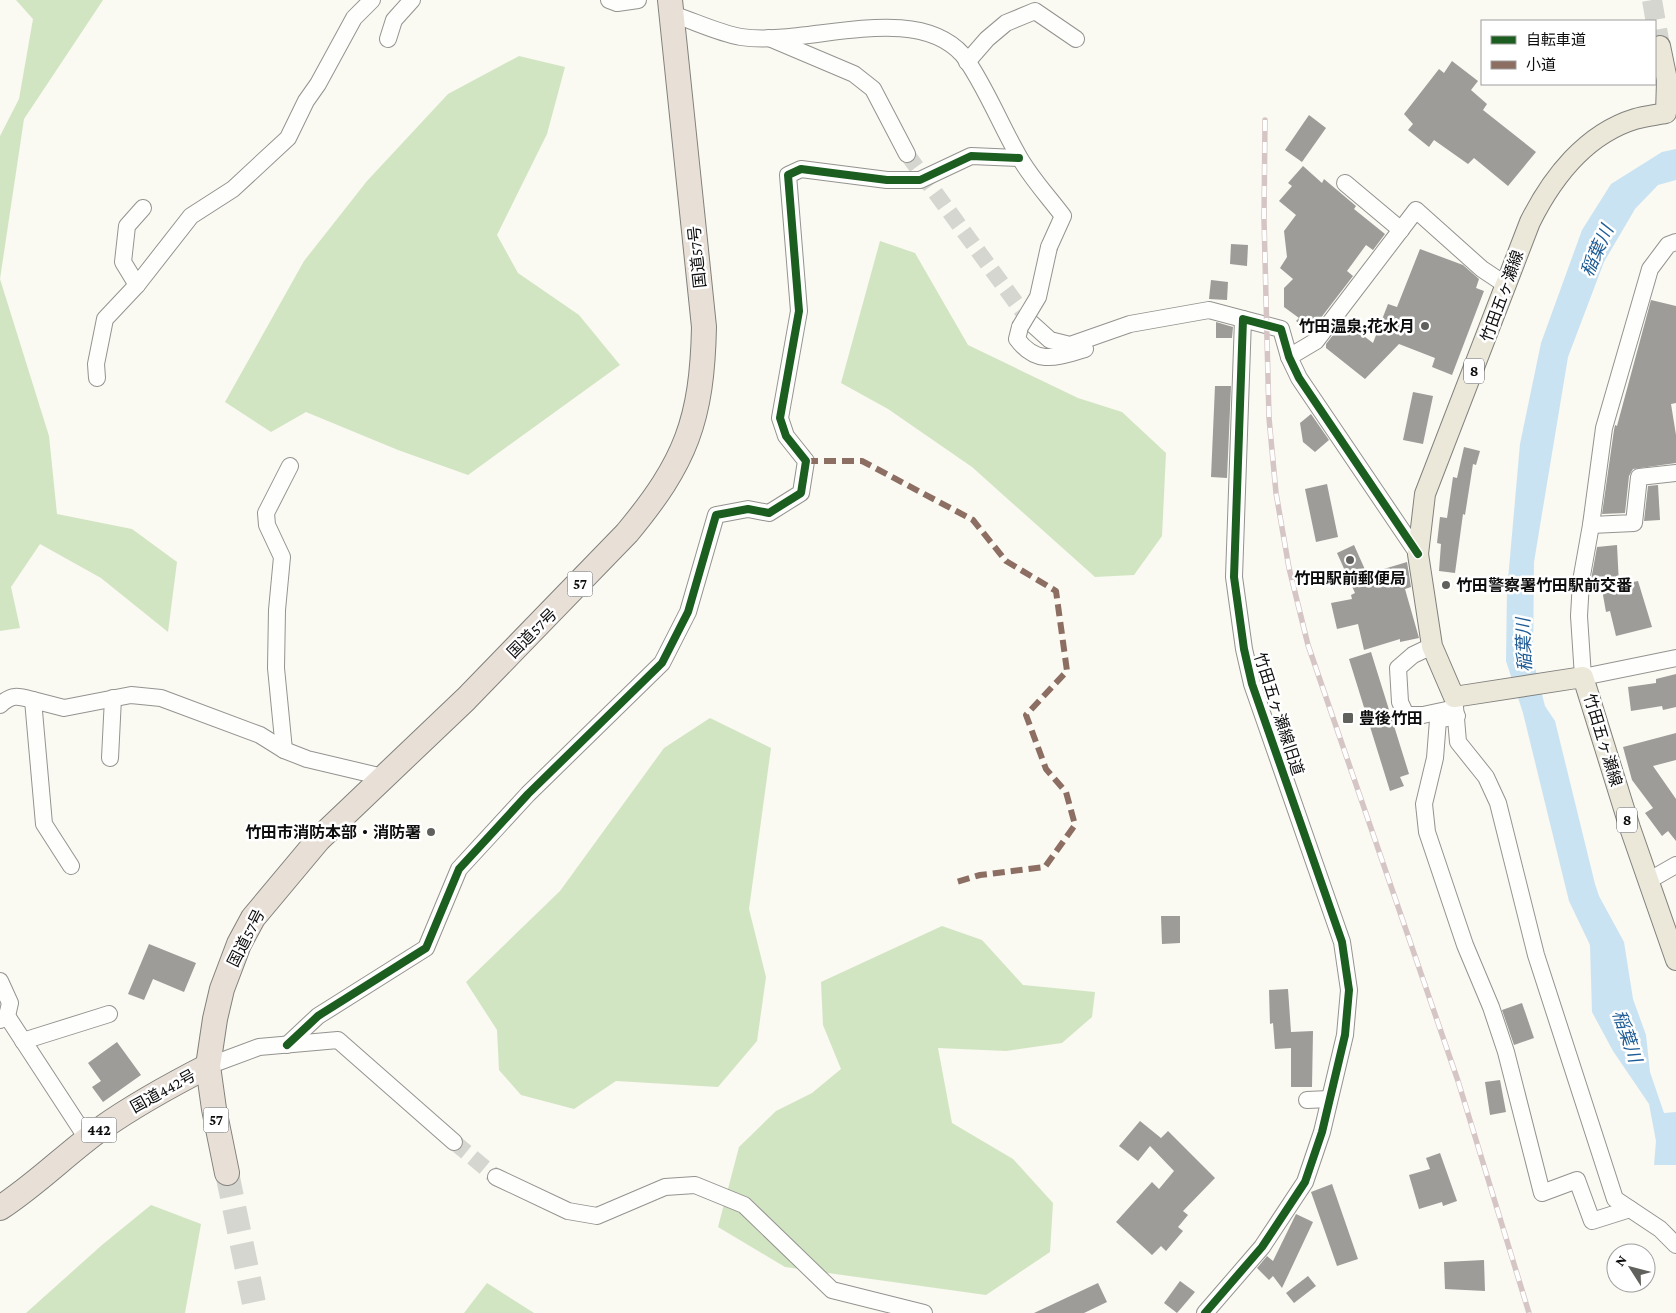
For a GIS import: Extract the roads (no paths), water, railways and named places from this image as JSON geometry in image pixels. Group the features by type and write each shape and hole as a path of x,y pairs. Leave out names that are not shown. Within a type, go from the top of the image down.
{"highway":[{"name":"国道57号","path":"227,1173 214,1109 208,1066 215,1019 222,989 239,944 253,918 319,839 486,680 627,533 648,508 673,471 693,424 703,371 704,327 671,7"},
{"name":"国道442号","path":"0,1208 27,1190 88,1140 152,1095 208,1066"}],"main road":[{"name":"竹田五ヶ瀬線","path":"1455,707 1432,646 1418,554 1426,494 1530,222 1543,194 1578,154 1602,136 1635,119 1671,113 1660,46"},
{"name":"竹田五ヶ瀬線","path":"1575,678 1676,960"},
{"path":"1455,707 1481,692 1575,678"}],"street":[{"path":"98,378 96,364 105,319 137,285 191,216 233,189 288,138 306,101 318,84 354,18 372,0"},
{"path":"388,39 394,20 412,0"},
{"path":"608,0 617,3 638,0"},
{"path":"967,62 987,39 1006,23 1035,11 1037,6 1076,40"},
{"path":"671,7 740,37 767,38 886,23 905,25 941,37 962,54 1019,158 1063,216 1049,247 1038,297 1017,339 1030,354 1042,357 1060,356 1096,346 1095,336"},
{"path":"767,38 854,74 873,89 907,154"},
{"path":"287,1045 318,1016 426,948 459,869 528,794 662,663 688,612 716,515 748,509 768,513 801,493 806,461 786,436 780,418 799,311 788,175 801,169 877,179 920,180 970,156 1019,158"},
{"path":"1346,182 1400,230"},
{"path":"137,285 123,262 127,226 143,208"},
{"path":"1289,357 1316,341 1416,210 1482,269 1506,285"},
{"path":"1676,242 1668,245 1650,269 1604,428 1592,525 1580,598 1575,678 1676,658"},
{"path":"1025,324 1050,340 1070,345 1130,324 1209,310 1281,329 1289,357 1299,378 1418,554"},
{"name":"竹田五ヶ瀬線旧道","path":"1205,1313 1262,1247 1305,1182 1322,1132 1345,1035 1349,990 1342,942 1252,684 1244,649 1234,577 1244,320"},
{"path":"284,750 276,668 277,610 282,557 267,526 266,513 290,466"},
{"path":"1592,525 1634,523 1639,477 1676,472"},
{"path":"1432,646 1413,655 1398,668 1400,702 1406,715 1423,715 1455,707"},
{"path":"0,706 8,698 16,695 64,708 132,695 161,698 260,735 284,750 307,759 383,777"},
{"path":"110,758 113,698"},
{"path":"33,700 44,824 71,866"},
{"path":"1455,707 1458,742 1486,778 1498,803 1536,955 1615,1199 1660,1229 1676,1245"},
{"path":"1455,707 1438,720 1435,758 1424,804 1427,832 1465,945 1491,1008 1506,1052 1542,1193 1576,1180 1592,1221 1630,1209"},
{"path":"1648,881 1676,865"},
{"path":"0,981 10,1003 4,1018 23,1041 88,1140"},
{"path":"23,1041 110,1014"},
{"path":"208,1066 259,1047 338,1040 454,1142"},
{"path":"1307,1100 1329,1099"},
{"path":"496,1177 568,1211 597,1216 665,1187 695,1186 744,1205 832,1290 924,1313"}],"water":[{"name":"稲葉川","path":"1676,149 1676,180 1658,185 1635,209 1604,262 1568,357 1534,562 1533,660 1545,706 1555,721 1595,884 1599,896 1624,942 1633,999 1646,1035 1650,1072 1664,1113 1676,1112 1676,1165 1654,1165 1656,1141 1649,1104 1613,1051 1592,1012 1590,945 1569,901 1523,713 1506,661 1507,591 1520,444 1541,343 1582,230 1611,184 1662,152"}],"tunnel":[{"path":"1652,0 1655,20"},
{"path":"1656,23 1660,46"},
{"path":"907,154 1030,322"},
{"path":"454,1142 496,1177"},
{"path":"227,1173 256,1313"}],"railway":[{"path":"1265,120 1264,219 1269,418 1276,493 1289,568 1308,645 1458,1081 1529,1313"}],"place":[{"name":"竹田温泉;花水月","path":"1425,326"},
{"name":"竹田駅前郵便局","path":"1350,560"},
{"name":"竹田警察署竹田駅前交番","path":"1446,585"},
{"name":"豊後竹田","path":"1348,718"},
{"name":"竹田市消防本部・消防署","path":"431,832"}]}
